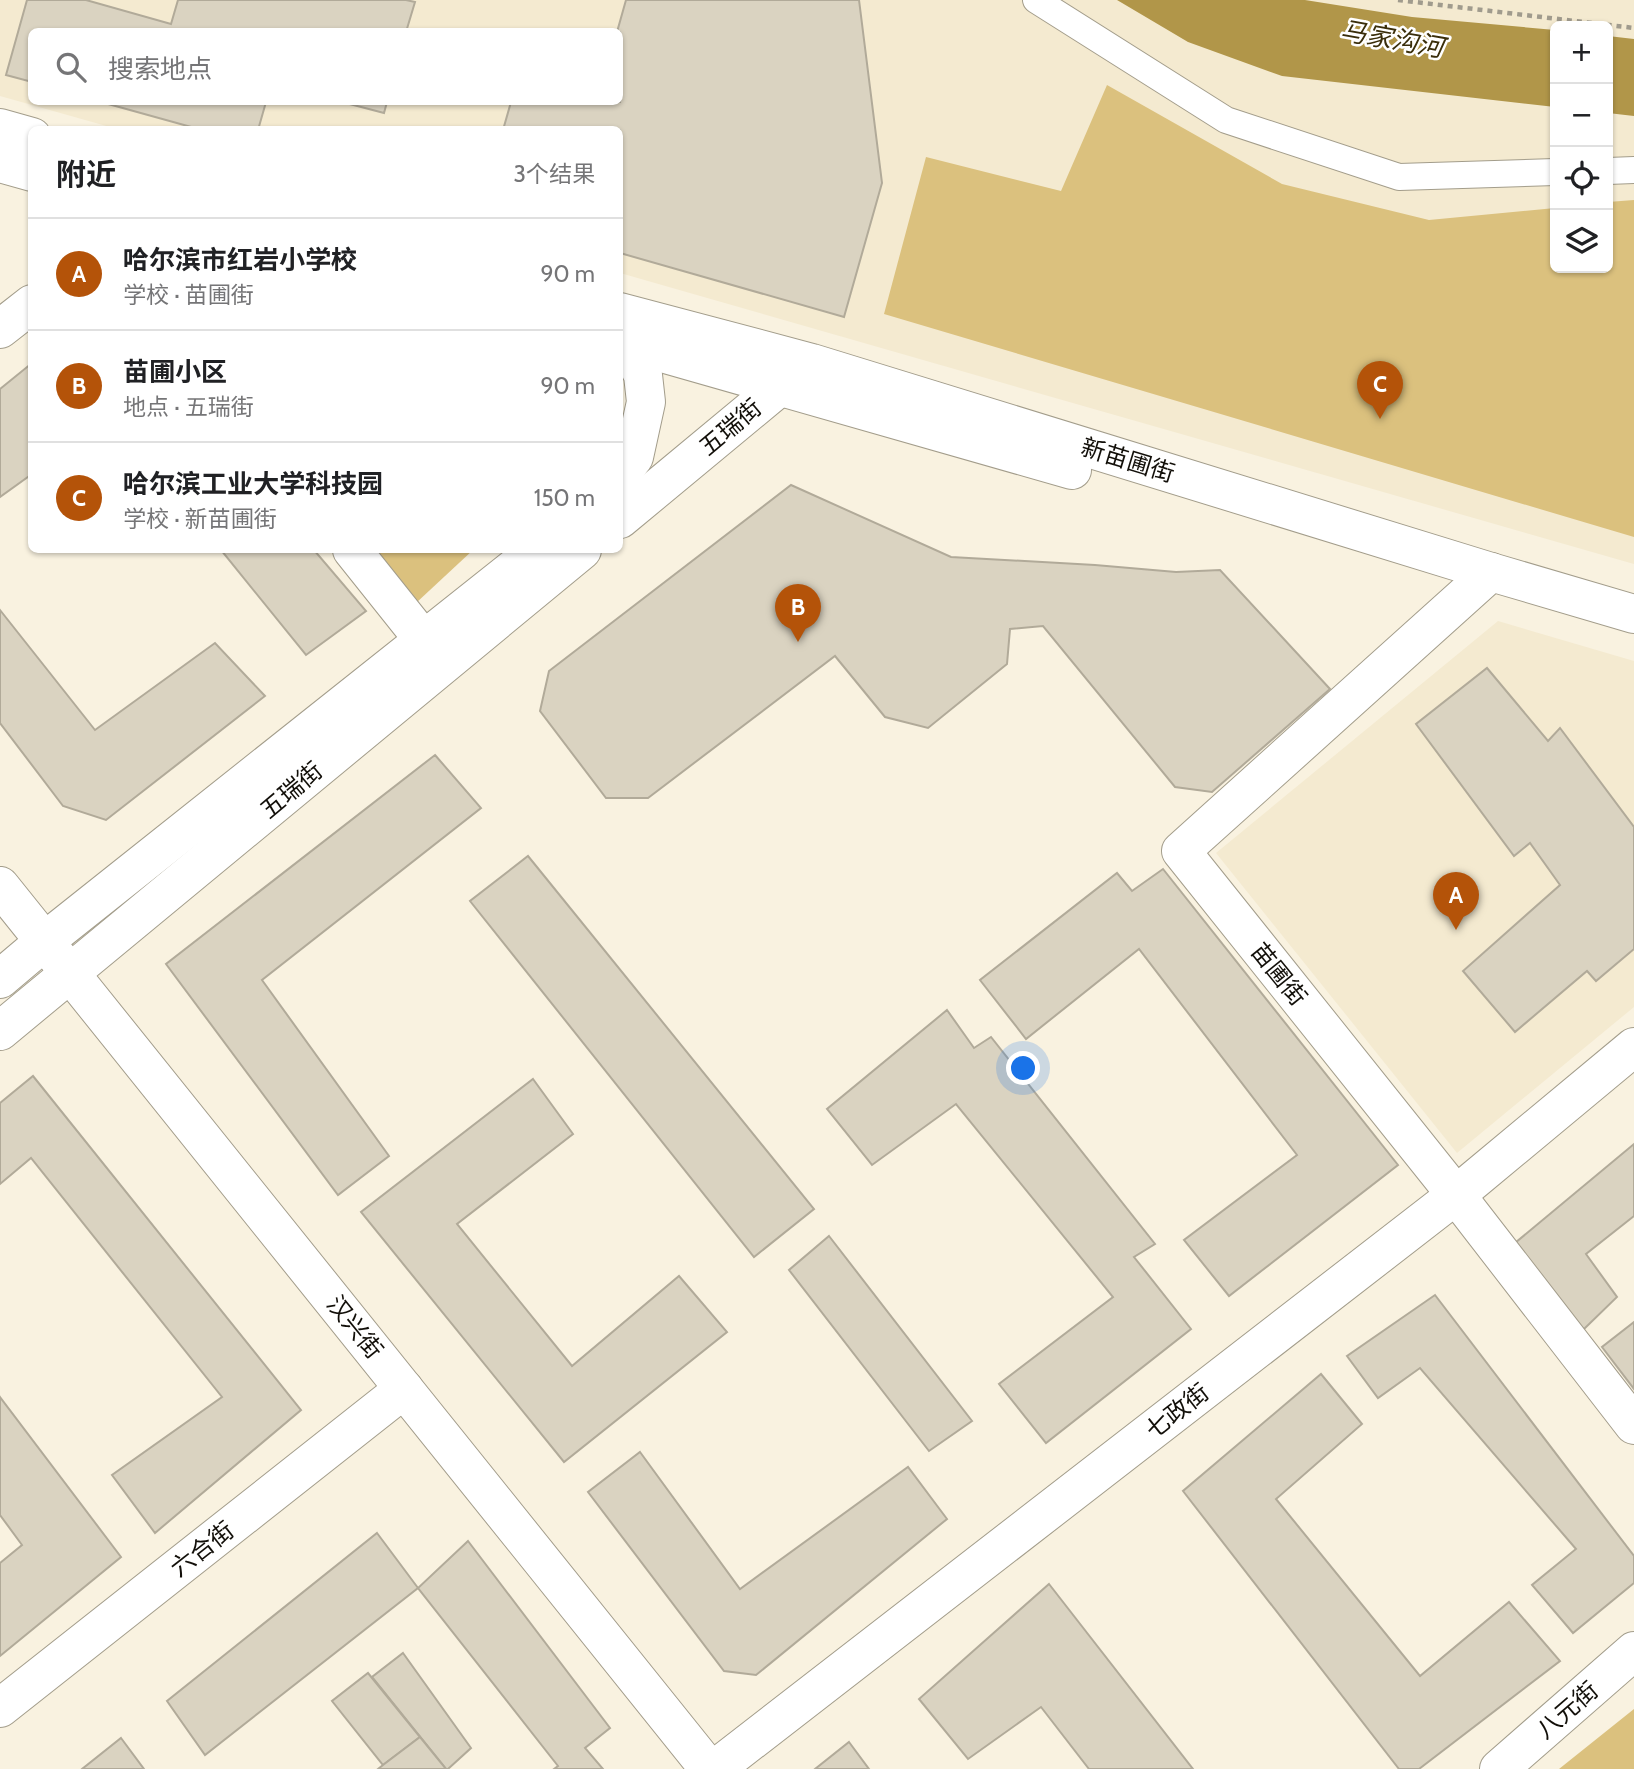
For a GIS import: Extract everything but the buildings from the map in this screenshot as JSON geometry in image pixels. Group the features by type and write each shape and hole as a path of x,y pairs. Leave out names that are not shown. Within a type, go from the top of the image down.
{"street":[{"path":"1036,0 1226,120 1399,177 1550,172"},
{"path":"0,128 28,136"},
{"path":"0,163 28,171"},
{"path":"1613,171 1634,170"},
{"path":"0,329 28,307"},
{"name":"新苗圃街","path":"623,332 809,362 1483,579 1634,631"},
{"name":"新苗圃街","path":"623,332 780,386 1483,579 1634,614"},
{"path":"623,334 643,375 646,402 634,457 623,471"},
{"name":"五瑞街","path":"623,517 809,362"},
{"path":"354,553 424,639"},
{"name":"五瑞街","path":"0,979 533,553"},
{"name":"五瑞街","path":"0,1031 578,553"},
{"name":"苗圃街","path":"1483,579 1181,851 1456,1195 1634,1426"},
{"name":"汉兴街","path":"0,886 709,1769"},
{"name":"七政街","path":"715,1769 1456,1195 1634,1047"},
{"name":"六合街","path":"0,1708 404,1389"},
{"name":"八元街","path":"1499,1769 1634,1651"}],"path":[{"path":"1398,0 1634,28"}],"shaded area":[{"path":"0,0 1634,0 1634,564 623,274 623,126 106,126 32,105 623,105 623,28 28,28 28,104 0,96"},
{"path":"1107,85 1282,184 1429,220 1550,208 1550,273 1613,273 1613,202 1634,200 1634,537 884,314 926,157 1061,191"},
{"path":"374,553 470,553 416,603"},
{"path":"1498,621 1634,661 1634,1007 1457,1153 1216,853"},
{"path":"1634,1709 1634,1769 1559,1769"}],"water":[{"name":"马家沟河","path":"1117,0 1305,0 1412,17 1550,30 1550,106 1282,76 1188,42"},
{"path":"1613,37 1634,39 1634,116 1613,114"}],"place":[{"name":"哈尔滨工业大学科技园","path":"1380,419"},
{"name":"苗圃小区","path":"798,642"},
{"name":"哈尔滨市红岩小学校","path":"1456,930"}]}
